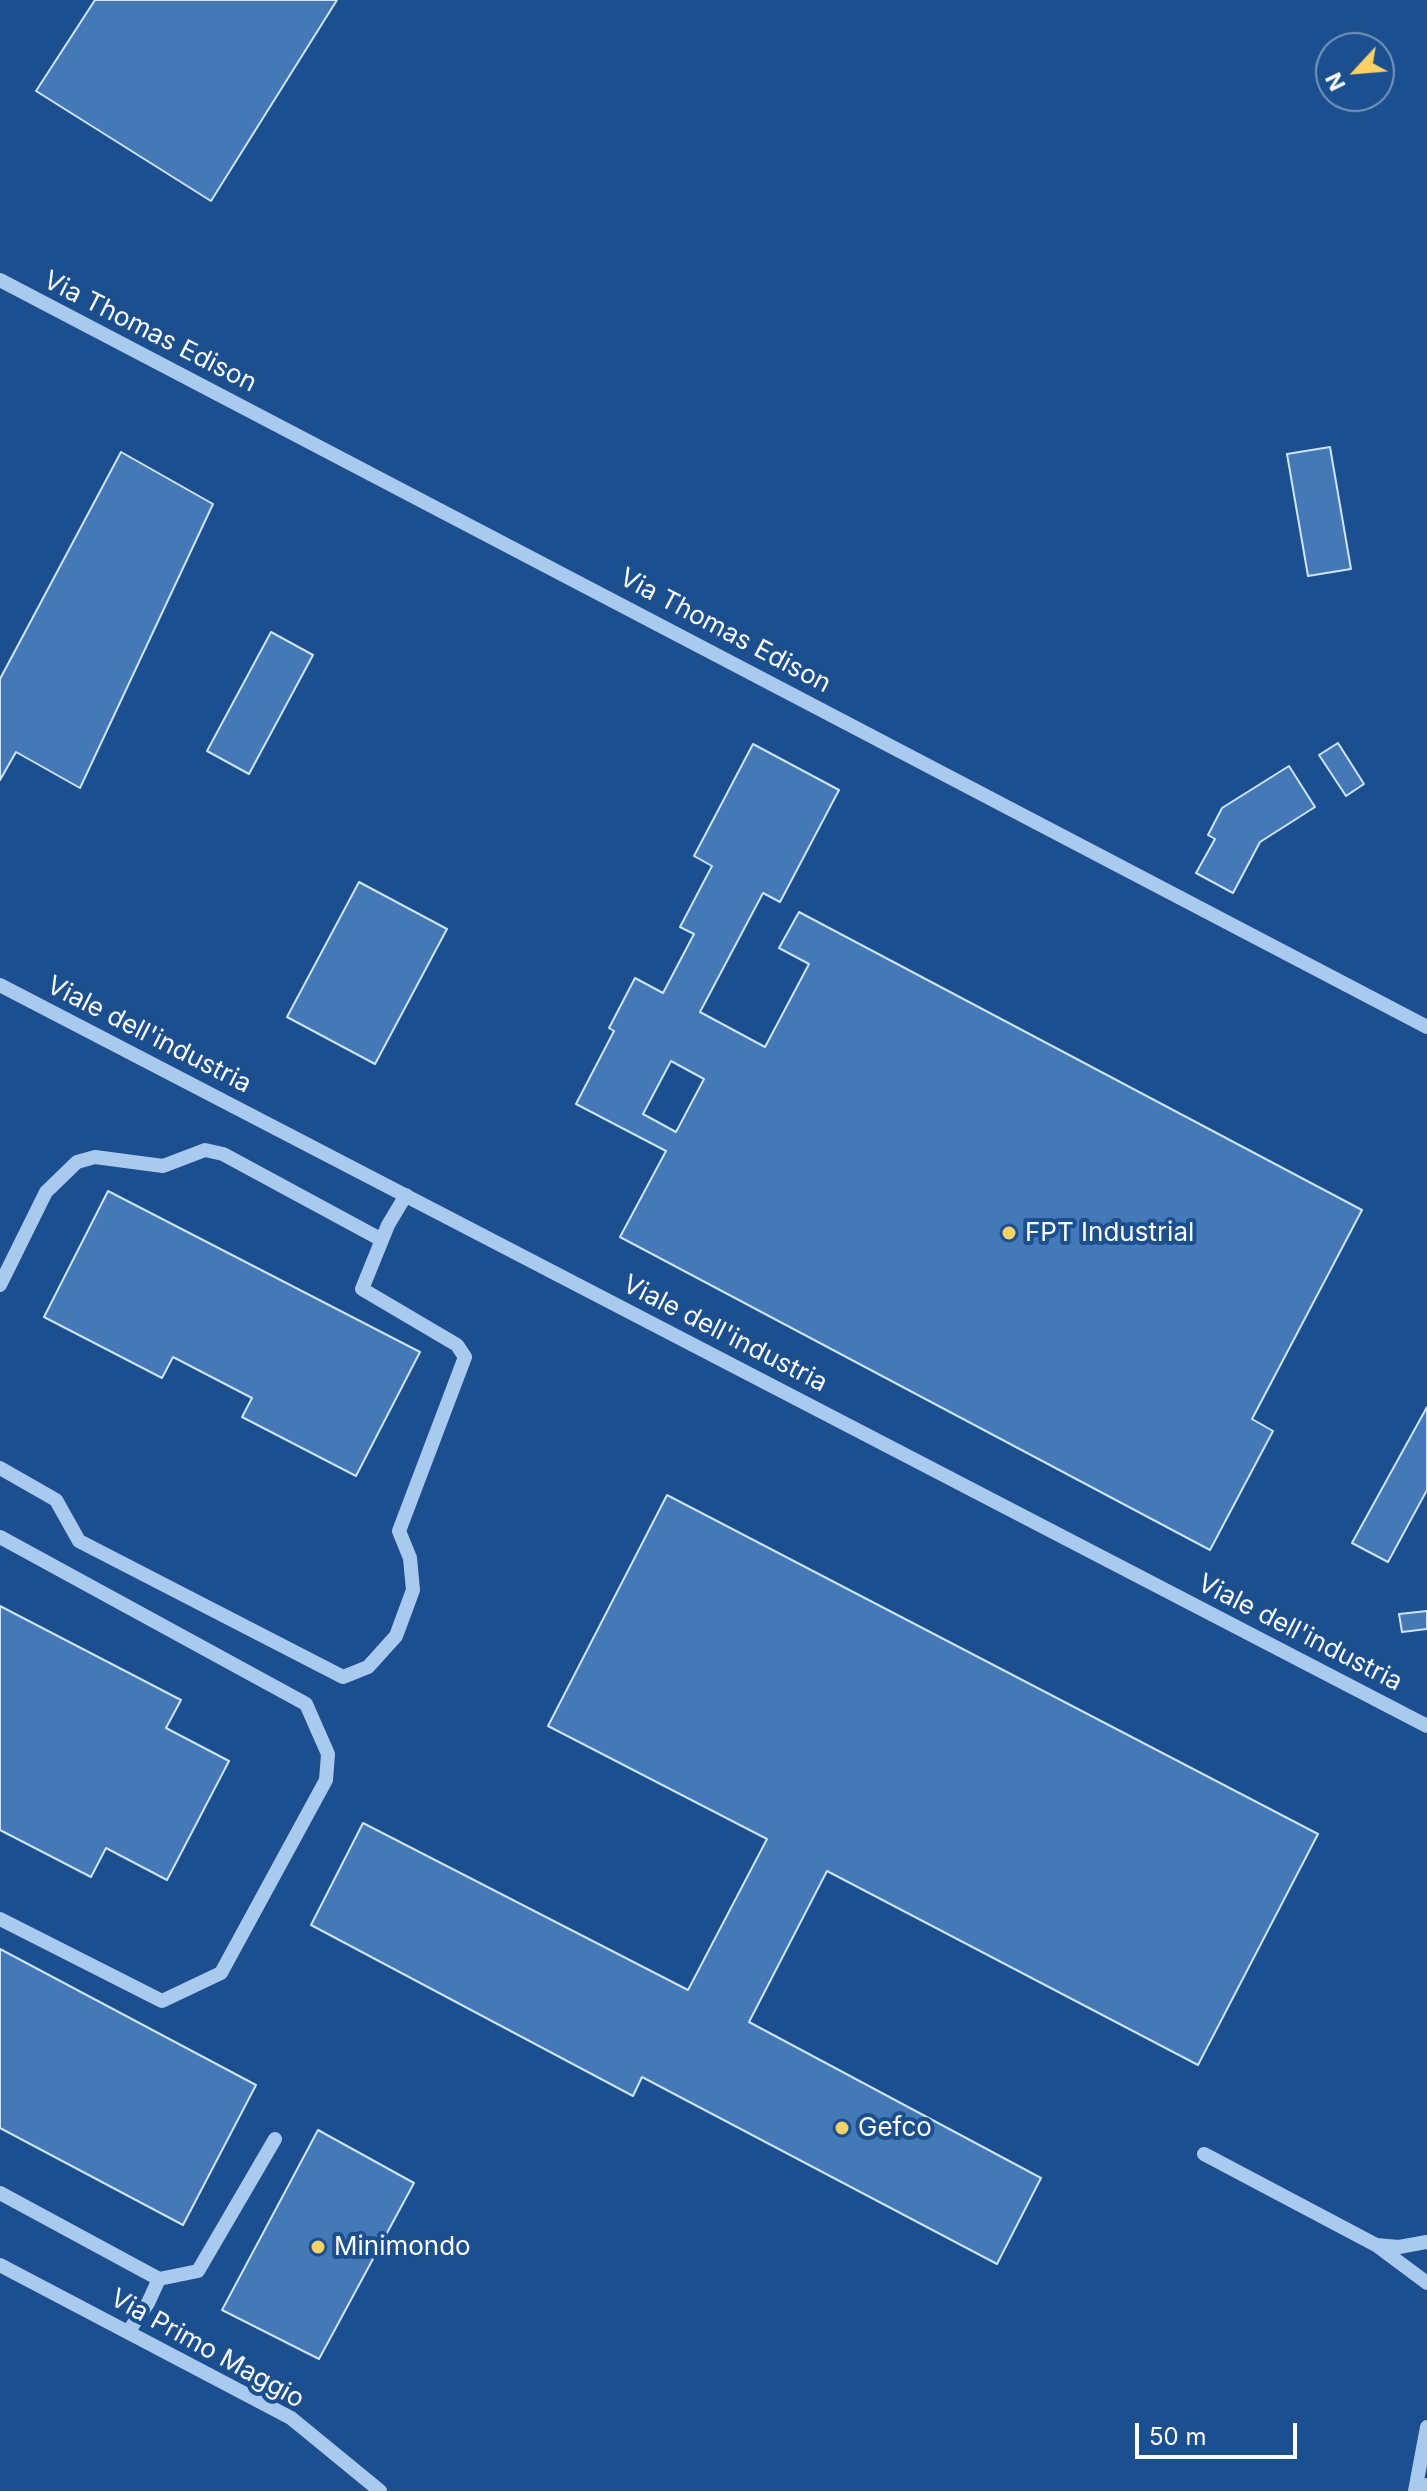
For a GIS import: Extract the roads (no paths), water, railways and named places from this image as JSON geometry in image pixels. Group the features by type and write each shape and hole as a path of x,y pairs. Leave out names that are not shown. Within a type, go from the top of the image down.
{"street":[{"name":"Via Thomas Edison","path":"0,280 1427,1027"},
{"name":"Viale dell'industria","path":"0,985 1427,1726"},
{"path":"0,1285 46,1192 77,1162 95,1157 163,1166 205,1150 223,1154 382,1240"},
{"path":"0,1468 56,1500 79,1541 343,1677 368,1667 396,1636 413,1590 410,1558 399,1531 465,1357 457,1345 362,1289 382,1240 406,1195"},
{"path":"0,1537 306,1704 328,1754 326,1780 221,1973 162,2001 0,1919"},
{"path":"0,2193 159,2279 198,2271 275,2139"},
{"path":"1204,2154 1376,2245 1425,2279"},
{"path":"1376,2245 1399,2247 1427,2242"},
{"name":"Via Primo Maggio","path":"0,2265 291,2418 380,2491"},
{"path":"128,2332 148,2303 159,2279"},
{"path":"1415,2491 1427,2427"},
{"path":"1425,2491 1427,2485"}],"place":[{"name":"FPT Industrial","path":"1009,1233"},
{"name":"Gefco","path":"842,2128"},
{"name":"Minimondo","path":"318,2247"}]}
